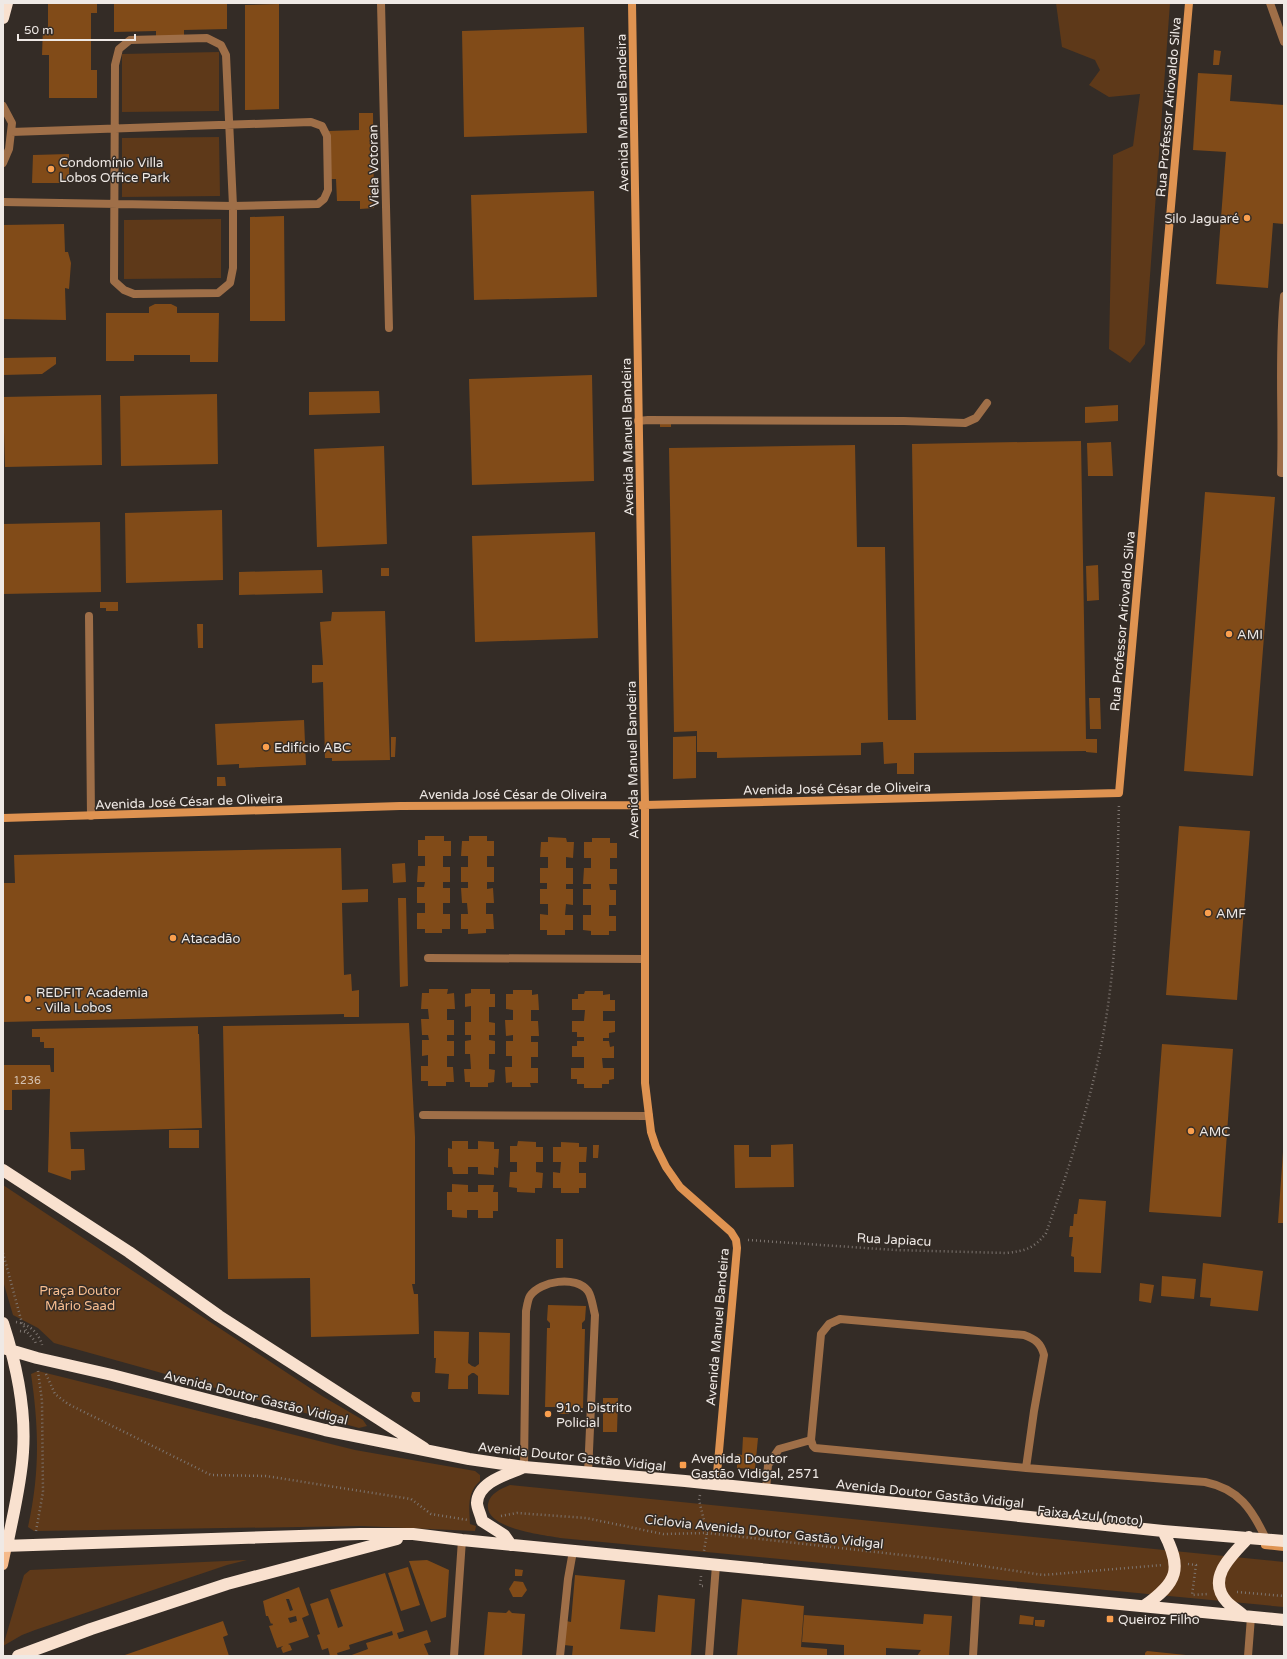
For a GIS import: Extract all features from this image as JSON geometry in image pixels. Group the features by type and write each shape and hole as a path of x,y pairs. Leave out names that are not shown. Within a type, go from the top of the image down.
{"highway":[{"path":"3,18 7,3"},
{"path":"3,1170 129,1252 219,1316 430,1452"},
{"path":"6,1322 7,1349 23,1420 23,1451 20,1482 5,1546 248,1537 413,1534 702,1564 977,1589 1284,1620"},
{"name":"Avenida Doutor Gastão Vidigal","path":"7,1349 37,1358 325,1430 430,1452 521,1468 588,1472 1164,1533 1246,1540 1266,1539 1284,1541"},
{"path":"511,1545 504,1535 482,1521 477,1503 479,1494 484,1487 491,1482 521,1468"},
{"path":"1144,1606 1160,1595 1169,1586 1174,1575 1175,1564 1171,1548 1164,1533"},
{"path":"18,1656 91,1629 227,1584 413,1534"},
{"path":"1246,1540 1226,1562 1221,1571 1219,1582 1221,1593 1227,1601 1248,1616"}],"main road":[{"path":"3,1565 5,1546"}],"street":[{"name":"Viela Votoran","path":"381,3 389,328"},
{"name":"Avenida Manuel Bandeira","path":"632,3 644,805 645,1083 649,1116 656,1147 666,1167 680,1187 726,1228 736,1240 736,1261 716,1485"},
{"name":"Rua Professor Ariovaldo Silva","path":"1119,793 1189,3"},
{"path":"1270,3 1284,42"},
{"path":"207,38 220,45 226,55 229,125 233,206 233,268 230,283 218,293 134,294 124,290 114,282 116,129 115,65 119,49 130,40 207,38"},
{"path":"3,106 12,123 9,149 3,163"},
{"path":"3,202 233,206 318,204 324,199 328,190 327,136 322,126 311,122 11,132"},
{"path":"1281,473 1283,428 1281,397 1281,331 1284,296"},
{"path":"638,421 904,421 965,423 976,418 987,404"},
{"path":"89,616 90,816"},
{"name":"Avenida José César de Oliveira","path":"3,818 400,806 644,805 1119,793"},
{"path":"428,958 645,959"},
{"path":"424,1114 649,1116"},
{"path":"521,1468 526,1311 530,1296 540,1286 554,1282 576,1282 588,1291 595,1315 588,1472"},
{"path":"1026,1468 1044,1355 1042,1346 1035,1339 1024,1335 840,1319 830,1324 821,1334 811,1440 815,1448 1026,1468 1205,1482 1219,1485 1247,1504 1266,1539"},
{"name":"Faixa Azul (moto)","path":"208,1400 214,1403 372,1445 521,1468 700,1488 1164,1533"},
{"path":"766,1490 768,1465 779,1449 811,1440"},
{"path":"454,1656 462,1540"},
{"path":"1246,1540 1284,1547"},
{"path":"560,1656 568,1579 573,1551"},
{"path":"709,1656 716,1565"},
{"path":"973,1656 977,1589"},
{"path":"1248,1616 1248,1656"}],"path":[{"name":"Rua Japiacu","path":"736,1240 895,1250 1006,1253 1023,1251 1040,1242 1046,1233 1068,1172 1094,1081 1102,1040 1110,989 1115,923 1119,793"},
{"path":"3,1253 22,1323 27,1332"},
{"path":"6,1322 22,1323"},
{"name":"Ciclovia Avenida Doutor Gastão Vidigal","path":"22,1323 34,1330 41,1342 45,1359 46,1376 55,1394 68,1404 211,1475 266,1476 411,1499 431,1514 472,1521 482,1521 517,1513 586,1518 663,1534 706,1533 929,1558 1043,1574 1192,1564"},
{"path":"700,1488 699,1500 706,1533 700,1586 714,1587"},
{"path":"1242,1592 1284,1596"}],"green space":[{"path":"1056,3 1170,3 1145,344 1130,363 1109,349 1113,155 1133,146 1140,94 1109,97 1089,85 1100,70 1095,60 1062,47"},
{"path":"219,52 219,111 122,112 122,54"},
{"path":"219,137 220,196 122,197 122,138"},
{"path":"221,219 221,278 124,279 124,220"},
{"name":"Praça Doutor Mário Saad","path":"3,1185 322,1396 363,1420 367,1426 359,1428 54,1343 38,1328 13,1315 3,1281"},
{"path":"38,1371 355,1450 475,1471 480,1475 480,1481 473,1490 469,1506 470,1524 476,1526 475,1531 362,1526 34,1531 28,1527 35,1488 37,1450 36,1413 31,1374"},
{"path":"510,1485 1284,1562 1284,1607 560,1538 529,1533 516,1529 505,1525 489,1513 488,1504 493,1494"},
{"path":"247,1560 227,1565 35,1630 22,1635 3,1646 24,1575 30,1570"}],"building":[{"path":"48,3 97,3 97,13 91,13 91,70 97,70 97,98 49,98 49,55 42,55 43,27 48,27"},
{"path":"114,3 227,3 227,29 184,30 184,36 156,37 156,31 114,32"},
{"path":"279,4 279,109 245,110 245,5"},
{"path":"584,27 587,133 464,137 462,31"},
{"path":"1214,50 1221,51 1219,65 1213,65"},
{"path":"1198,73 1232,75 1230,101 1284,105 1284,224 1273,223 1268,288 1216,284 1226,152 1193,150"},
{"path":"359,113 373,113 374,208 360,209 360,201 337,201 336,179 330,179 329,131 359,130"},
{"name":"Condomínio Villa Lobos Office Park","path":"69,154 69,183 32,183 33,155"},
{"path":"594,191 597,297 474,300 471,195"},
{"path":"284,216 285,321 250,321 250,217"},
{"path":"64,224 65,252 68,252 71,263 69,289 65,288 66,320 3,319 3,225"},
{"path":"155,304 171,304 177,307 177,313 219,313 218,362 190,362 190,355 134,355 134,361 106,361 106,313 149,313 149,307"},
{"path":"56,357 56,364 42,374 3,375 3,358"},
{"path":"592,375 594,481 472,485 469,379"},
{"path":"379,391 380,413 309,415 309,392"},
{"path":"217,394 218,464 121,466 120,396"},
{"path":"101,395 102,465 5,467 3,397"},
{"path":"1118,405 1118,421 1085,423 1085,407"},
{"path":"660,422 671,422 671,427 660,427"},
{"path":"1081,441 1086,739 1097,739 1097,753 1086,751 914,753 914,774 897,774 897,763 884,764 883,742 861,743 861,755 717,758 717,752 697,752 697,731 674,732 669,448 855,445 857,547 885,547 888,720 916,720 912,444"},
{"path":"1111,442 1113,476 1088,476 1087,443"},
{"path":"384,446 387,544 317,547 314,449"},
{"name":"AMI","path":"1205,492 1275,497 1253,776 1184,771"},
{"path":"222,510 223,580 126,583 125,513"},
{"path":"100,522 101,592 3,594 3,524"},
{"path":"595,532 598,638 475,642 472,536"},
{"path":"1098,565 1099,600 1087,601 1086,566"},
{"path":"381,568 389,568 389,576 381,576"},
{"path":"322,570 323,593 239,595 239,572"},
{"path":"100,602 118,602 118,611 106,611 106,608 100,608"},
{"path":"385,611 390,760 332,761 332,758 325,758 323,682 312,683 312,665 323,665 320,622 331,621 332,612"},
{"path":"197,624 203,624 203,648 198,648"},
{"path":"1089,698 1100,698 1101,729 1090,729"},
{"name":"Edifício ABC","path":"304,720 306,765 239,768 239,764 217,765 215,724"},
{"path":"696,736 696,778 673,779 673,737"},
{"path":"391,737 396,737 395,757 391,757"},
{"path":"217,777 225,777 226,786 217,786"},
{"name":"AMF","path":"1179,826 1250,831 1237,1000 1166,995"},
{"path":"425,836 444,836 444,841 451,841 451,856 443,856 443,867 450,867 450,882 443,882 443,888 450,888 450,903 443,903 443,914 450,914 450,929 442,929 442,933 425,933 425,929 417,929 417,913 425,913 425,903 417,903 417,887 424,887 425,882 417,882 418,866 425,866 425,856 418,856 418,840 425,840"},
{"path":"469,836 487,836 487,841 494,841 494,856 487,856 487,867 494,867 494,882 487,882 487,889 493,888 494,903 486,903 486,914 493,914 494,929 486,929 486,933 468,934 468,929 461,929 461,914 468,914 467,903 462,903 461,888 468,888 468,882 461,882 461,867 468,867 468,856 461,856 462,841 469,841"},
{"path":"548,837 566,838 567,842 574,842 573,858 566,857 566,868 573,868 573,884 566,884 566,889 573,889 573,905 566,904 565,915 573,915 573,930 565,930 565,935 547,935 547,930 540,930 540,914 548,915 548,904 540,904 540,889 547,889 547,883 540,883 540,868 548,868 548,857 540,857 541,842 548,842"},
{"path":"592,838 610,838 610,843 617,843 617,858 610,858 610,869 617,869 617,884 609,884 610,890 616,890 616,905 609,905 609,916 616,916 616,931 609,931 609,935 591,935 591,931 583,930 583,915 591,915 591,905 583,905 583,889 591,889 591,884 583,884 584,868 591,868 591,858 584,858 584,842 592,842"},
{"name":"Atacadão","path":"341,848 342,890 368,889 368,902 342,903 344,975 351,974 352,991 359,990 359,1017 344,1017 344,1014 3,1022 3,883 15,883 14,855"},
{"path":"405,863 406,882 393,883 392,864"},
{"path":"398,898 406,898 408,986 400,987"},
{"path":"429,989 448,989 447,994 454,993 455,1009 447,1009 447,1020 454,1020 454,1035 447,1035 447,1041 454,1041 454,1056 447,1056 447,1067 453,1067 454,1082 446,1082 446,1086 428,1086 428,1081 421,1081 421,1066 428,1066 428,1055 422,1056 422,1040 429,1040 428,1035 422,1035 421,1019 429,1019 428,1009 421,1009 422,993 429,993"},
{"path":"471,989 490,989 490,994 495,994 495,1007 489,1007 489,1022 495,1023 495,1035 489,1035 489,1040 495,1041 495,1054 489,1054 489,1069 495,1070 494,1082 488,1083 488,1087 470,1087 470,1082 465,1082 464,1069 471,1069 470,1054 465,1054 465,1041 471,1040 471,1035 465,1035 465,1022 471,1022 471,1006 465,1007 465,994 471,993"},
{"path":"513,990 532,990 532,995 538,994 539,1010 531,1010 531,1021 538,1021 539,1036 531,1036 531,1042 538,1042 538,1057 531,1057 531,1068 538,1068 538,1083 530,1083 531,1087 512,1087 512,1082 506,1083 505,1067 512,1067 512,1056 506,1056 506,1041 513,1041 513,1035 506,1036 505,1020 513,1020 513,1010 506,1009 506,994 513,994"},
{"path":"585,991 603,991 603,995 610,994 610,1000 615,1000 615,1011 603,1011 603,1021 615,1021 615,1032 609,1033 609,1038 603,1038 603,1041 609,1041 610,1047 614,1046 614,1058 602,1058 603,1068 614,1068 614,1079 609,1080 609,1084 602,1084 602,1088 584,1088 584,1084 577,1084 577,1079 571,1079 571,1068 584,1068 584,1057 572,1057 572,1046 577,1046 577,1041 584,1041 584,1037 577,1037 577,1032 572,1032 572,1021 584,1021 585,1010 572,1010 572,999 578,999 578,994 584,994"},
{"path":"409,1023 415,1137 415,1284 412,1284 414,1294 418,1294 419,1334 311,1337 310,1278 228,1279 223,1026"},
{"path":"198,1026 202,1128 70,1132 71,1149 84,1149 85,1170 71,1171 71,1180 48,1172 50,1089 12,1090 12,1110 3,1110 3,1065 50,1065 51,1072 54,1072 54,1048 44,1048 44,1042 40,1042 40,1037 32,1037 32,1029"},
{"name":"AMC","path":"1162,1044 1233,1049 1221,1217 1149,1212"},
{"path":"169,1130 199,1130 199,1148 169,1148"},
{"path":"452,1141 468,1141 468,1149 478,1149 478,1141 494,1142 494,1149 499,1149 498,1168 494,1167 494,1175 478,1174 478,1167 468,1167 468,1174 453,1174 452,1167 448,1167 448,1148 452,1149"},
{"path":"518,1141 536,1142 536,1147 543,1147 543,1162 536,1162 536,1172 543,1173 542,1188 535,1188 535,1193 517,1192 517,1188 509,1187 510,1172 517,1172 517,1162 510,1162 510,1146 517,1146"},
{"path":"561,1142 579,1143 579,1147 587,1147 586,1162 579,1162 579,1173 586,1173 586,1188 579,1188 579,1193 561,1193 561,1188 553,1188 553,1172 560,1173 561,1162 553,1162 553,1147 561,1147"},
{"path":"793,1144 794,1187 735,1188 734,1145 749,1145 749,1157 771,1157 771,1145"},
{"path":"593,1145 599,1145 598,1158 593,1158"},
{"path":"1283,1152 1284,1223 1278,1223"},
{"path":"452,1184 468,1185 468,1192 478,1192 478,1185 494,1185 493,1192 498,1192 498,1211 493,1211 493,1218 478,1218 478,1210 467,1210 467,1218 452,1217 452,1210 447,1210 447,1192 452,1192"},
{"path":"1079,1199 1106,1201 1101,1273 1074,1272 1074,1257 1071,1256 1073,1237 1069,1237 1070,1226 1073,1226 1074,1214 1077,1214"},
{"path":"556,1239 563,1239 563,1268 556,1268"},
{"path":"1203,1263 1263,1271 1258,1311 1210,1306 1211,1298 1200,1297"},
{"path":"1162,1276 1196,1279 1194,1299 1161,1296"},
{"path":"1140,1283 1154,1285 1151,1303 1139,1301"},
{"path":"548,1305 586,1306 585,1320 582,1323 582,1329 585,1329 583,1408 569,1408 569,1414 559,1414 559,1407 545,1407 547,1328 550,1328 550,1323 547,1320"},
{"path":"434,1331 469,1332 468,1363 475,1367 479,1364 479,1332 510,1333 509,1395 478,1394 478,1376 474,1373 468,1376 468,1389 448,1389 449,1374 435,1373 436,1358 434,1358"},
{"path":"412,1392 420,1392 420,1402 414,1402 411,1397"},
{"path":"603,1398 618,1398 617,1432 603,1432"},
{"path":"743,1437 758,1438 755,1469 737,1468 737,1454 742,1455"},
{"path":"427,1560 449,1570 446,1617 431,1622 409,1561"},
{"path":"408,1567 420,1605 401,1611 388,1573"},
{"path":"515,1569 523,1570 522,1576 515,1576"},
{"path":"385,1573 404,1631 397,1633 399,1639 427,1630 431,1642 424,1644 429,1656 349,1656 368,1649 366,1643 393,1635 392,1631 349,1645 350,1649 337,1653 338,1656 330,1656 328,1648 322,1650 317,1635 320,1634 310,1604 328,1598 338,1628 343,1626 330,1590"},
{"path":"575,1575 625,1580 620,1629 655,1632 658,1595 695,1599 691,1656 572,1656 573,1646 564,1645 566,1621 571,1622"},
{"path":"514,1581 523,1582 527,1590 522,1597 513,1597 509,1589"},
{"path":"299,1587 309,1615 302,1618 309,1637 288,1644 292,1650 283,1653 281,1648 283,1646 277,1648 269,1626 273,1625 272,1623 271,1624 268,1616 266,1616 263,1601","holes":["286,1599 289,1599 293,1610 290,1611","296,1616 297,1621 290,1623 288,1618"]},
{"path":"742,1599 804,1606 801,1647 827,1649 827,1656 737,1656"},
{"path":"509,1610 512,1613 525,1614 522,1656 484,1656 488,1612 506,1613"},
{"path":"924,1614 952,1616 949,1656 917,1656 921,1650 886,1648 886,1656 844,1656 844,1645 802,1642 804,1615 923,1624"},
{"path":"1020,1615 1034,1617 1033,1625 1019,1624"},
{"path":"1035,1620 1045,1620 1044,1627 1035,1626"},
{"path":"223,1621 228,1635 223,1637 229,1656 122,1656"},
{"path":"1147,1651 1186,1655 1186,1656 1145,1656"}],"place":[{"name":"Condomínio Villa Lobos Office Park","path":"51,169"},
{"name":"Silo Jaguaré","path":"1247,218"},
{"name":"AMI","path":"1229,634"},
{"name":"Edifício ABC","path":"266,747"},
{"name":"AMF","path":"1208,913"},
{"name":"Atacadão","path":"173,938"},
{"name":"REDFIT Academia - Villa Lobos","path":"28,999"},
{"name":"AMC","path":"1191,1131"},
{"name":"91o. Distrito Policial","path":"548,1414"},
{"name":"Avenida Doutor Gastão Vidigal, 2571","path":"683,1465"},
{"name":"Queiroz Filho","path":"1110,1619"}]}
